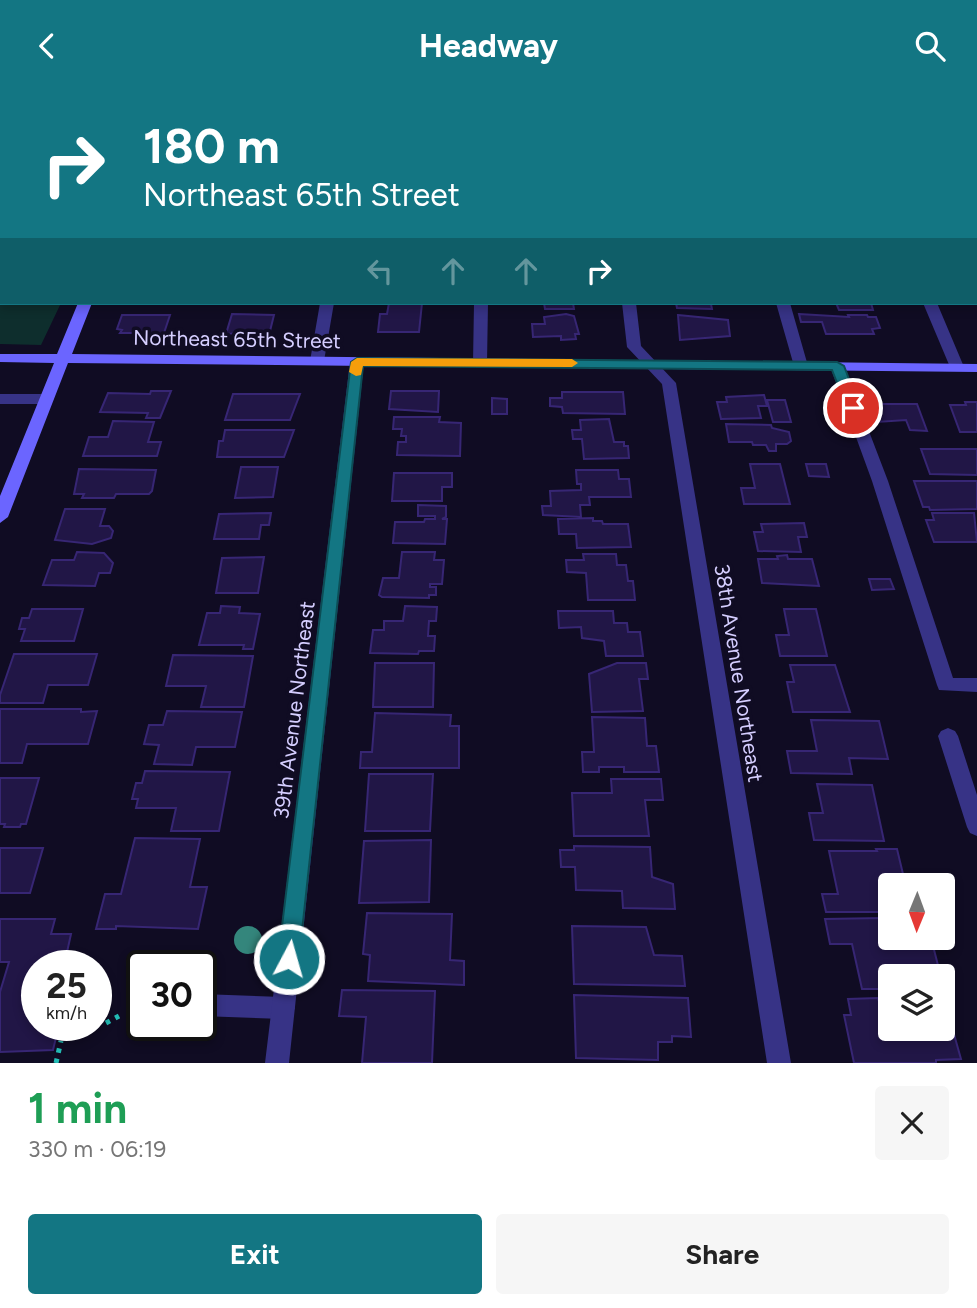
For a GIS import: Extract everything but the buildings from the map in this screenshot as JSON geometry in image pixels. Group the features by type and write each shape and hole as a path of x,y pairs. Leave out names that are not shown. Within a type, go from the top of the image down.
{"main road":[{"path":"0,517 4,497 84,305"},
{"name":"Northeast 65th Street","path":"0,358 977,368"}],"street":[{"path":"317,361 327,305"},
{"path":"480,363 481,305"},
{"name":"38th Avenue Northeast","path":"629,305 634,347 669,383 779,1063"},
{"path":"784,305 801,366"},
{"path":"931,305 957,367"},
{"name":"39th Avenue Northeast","path":"277,1063 357,362"},
{"path":"837,366 880,481 946,685 977,685"},
{"path":"0,399 46,400"},
{"path":"948,736 977,827"},
{"path":"217,1006 283,1008"}],"path":[{"path":"56,1063 61,1041"}],"green space":[{"path":"0,305 60,305 41,345 0,344"}],"slow traffic":[{"path":"356,372 357,362 572,363"}],"route":[{"path":"289,959 357,362 837,366 853,408"}]}
